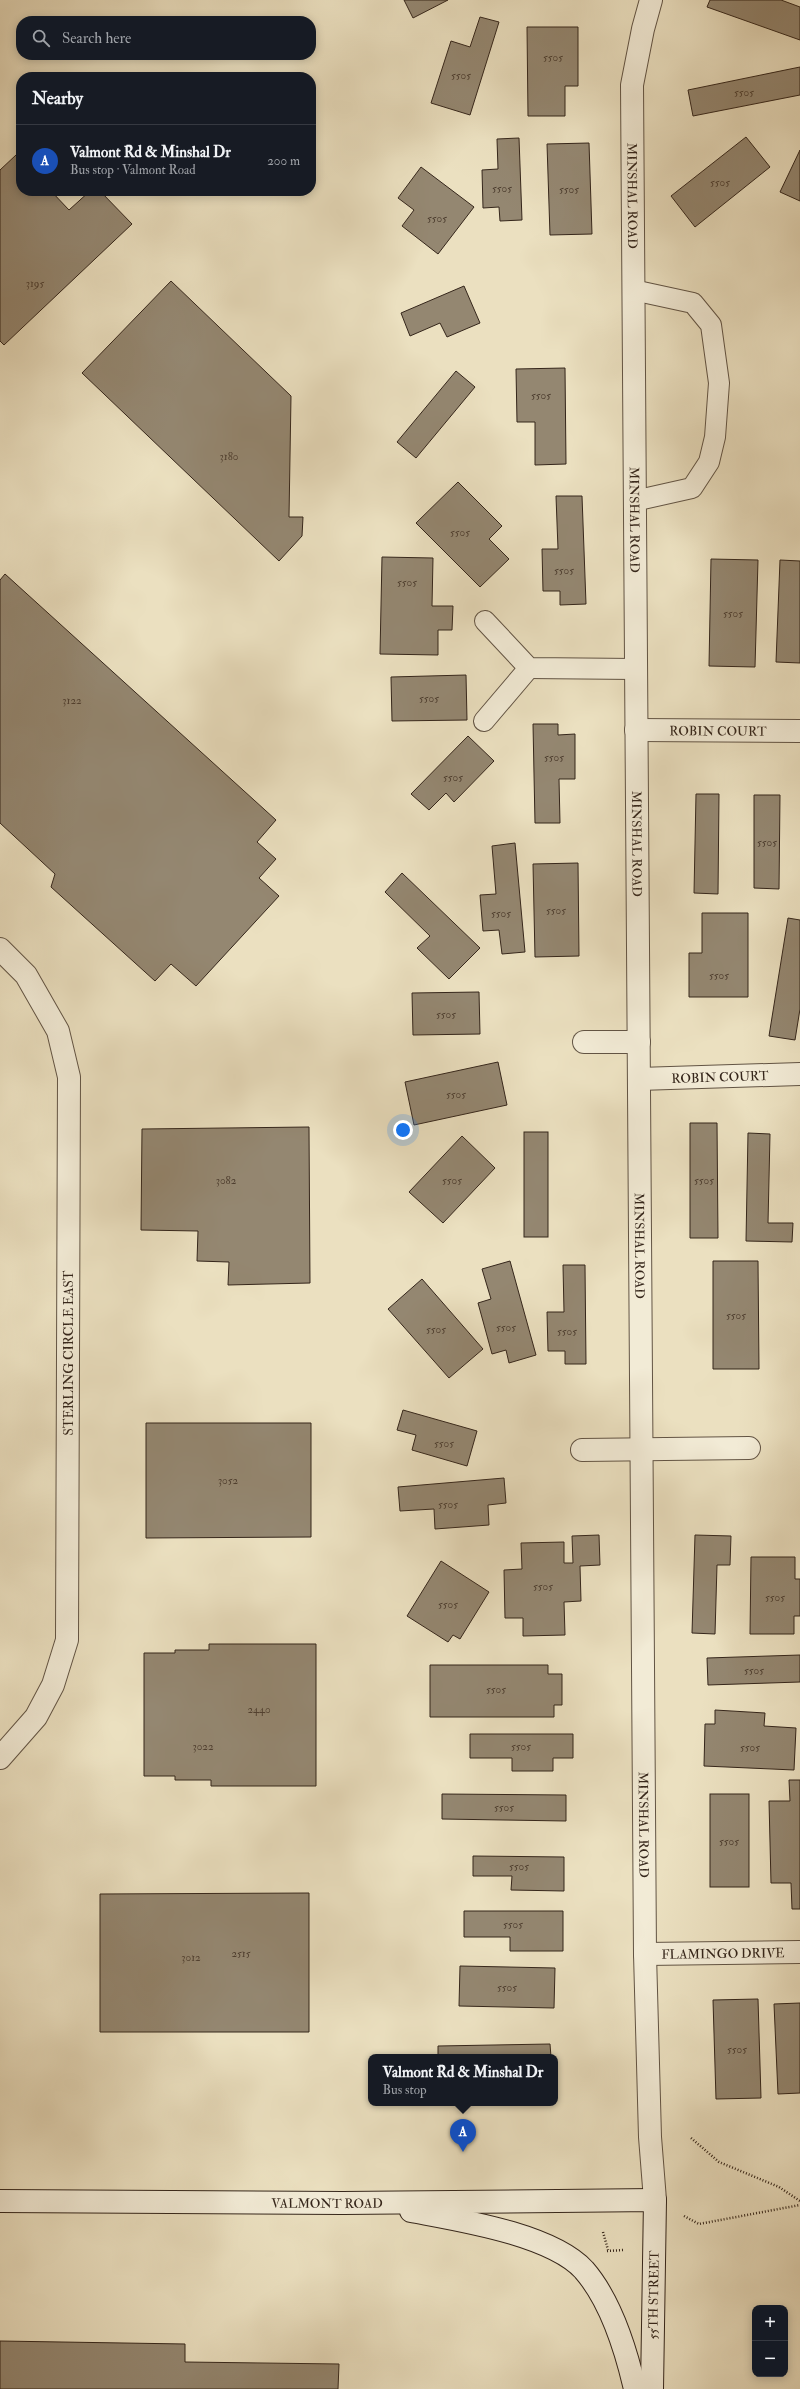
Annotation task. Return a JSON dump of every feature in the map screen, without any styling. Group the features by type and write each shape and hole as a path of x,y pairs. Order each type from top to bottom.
{"street":[{"name":"MINSHAL ROAD","path":"651,0 643,29 632,85 645,1954 650,2137 655,2200"},
{"name":"ROBIN COURT","path":"636,730 800,731"},
{"name":"STERLING CIRCLE EAST","path":"0,949 26,975 58,1030 68,1077 68,1132 67,1640 53,1685 36,1717 0,1758"},
{"path":"584,1042 639,1042"},
{"name":"ROBIN COURT","path":"639,1079 800,1074"},
{"path":"582,1450 749,1448"},
{"name":"FLAMINGO DRIVE","path":"645,1954 800,1952"},
{"name":"VALMONT ROAD","path":"0,2201 368,2202 655,2200"},
{"name":"55TH STREET","path":"652,2389 655,2200"},
{"path":"368,2202 506,2232 540,2244 565,2256 583,2270 602,2298 617,2330 636,2389"}],"lane":[{"path":"633,290 693,303 712,325 719,383 715,437 709,462 692,488 634,501"},
{"path":"485,621 529,668 635,669"},
{"path":"484,720 529,668"}],"path":[{"path":"691,2138 719,2162 779,2187 800,2201"},
{"path":"655,2200 699,2224 800,2205"},
{"path":"603,2232 608,2250"}],"building":[{"path":"404,0 448,0 413,18"},
{"path":"710,0 781,0 800,7 800,40 707,7"},
{"path":"480,17 499,22 470,115 431,103 451,41 470,47"},
{"path":"527,27 578,27 578,86 565,86 565,116 528,116"},
{"path":"800,67 800,95 693,116 688,90"},
{"path":"746,137 770,167 695,227 671,196"},
{"path":"519,138 522,220 500,221 499,207 483,208 482,170 498,169 497,139"},
{"path":"589,143 592,234 550,235 547,144"},
{"path":"800,150 800,201 780,192"},
{"path":"16,155 16,196 56,196 69,210 84,196 105,196 132,224 4,345 0,341 0,170"},
{"path":"421,167 474,207 438,254 402,226 414,210 398,198"},
{"path":"171,281 291,396 289,517 303,517 302,536 279,561 82,373"},
{"path":"464,286 480,323 447,337 440,323 410,336 401,313"},
{"path":"565,368 566,464 535,465 535,422 517,422 516,369"},
{"path":"456,371 475,387 416,458 397,442"},
{"path":"458,482 502,526 489,539 509,559 480,587 416,523"},
{"path":"556,496 582,496 586,604 560,605 560,591 543,591 542,549 558,549"},
{"path":"382,557 433,558 432,606 453,606 452,630 438,630 438,655 380,654"},
{"path":"711,559 758,560 755,667 709,666"},
{"path":"780,560 800,561 800,663 776,662"},
{"path":"5,574 276,820 257,842 276,859 259,878 279,896 196,986 171,964 155,981 51,887 55,874 0,823 0,580"},
{"path":"466,675 467,720 392,721 391,677"},
{"path":"533,724 558,724 558,735 575,734 575,779 559,779 560,823 535,823"},
{"path":"468,736 494,761 454,802 446,793 429,810 411,794"},
{"path":"696,794 719,794 718,894 694,893"},
{"path":"754,795 780,795 779,889 754,888"},
{"path":"515,843 525,952 502,954 499,930 483,931 480,895 496,894 492,846"},
{"path":"578,863 579,956 535,957 533,864"},
{"path":"402,873 480,948 449,979 417,948 430,936 385,892"},
{"path":"702,913 748,913 748,997 689,997 689,953 702,953"},
{"path":"788,918 800,920 800,1009 795,1040 769,1036"},
{"path":"479,992 480,1034 413,1035 412,993"},
{"path":"498,1062 507,1105 414,1125 405,1082"},
{"path":"690,1123 717,1123 718,1238 690,1238"},
{"path":"309,1127 310,1283 228,1285 229,1262 197,1261 198,1231 141,1230 142,1129"},
{"path":"524,1132 548,1132 548,1237 524,1237"},
{"path":"748,1133 770,1134 768,1223 793,1223 792,1242 746,1241"},
{"path":"462,1136 495,1168 443,1223 409,1192"},
{"path":"510,1261 536,1355 509,1363 506,1350 492,1354 478,1303 491,1299 482,1269"},
{"path":"713,1261 758,1261 759,1369 713,1369"},
{"path":"563,1265 585,1265 586,1364 565,1364 565,1351 548,1351 547,1312 564,1312"},
{"path":"422,1279 483,1349 449,1378 388,1309"},
{"path":"403,1410 477,1431 467,1466 412,1450 416,1435 397,1430"},
{"path":"146,1423 311,1423 311,1537 146,1538"},
{"path":"504,1478 506,1503 488,1505 489,1525 435,1529 434,1509 400,1511 398,1487"},
{"path":"599,1535 600,1565 580,1566 581,1601 564,1602 565,1635 523,1636 523,1618 505,1618 504,1570 522,1569 521,1543 564,1542 564,1563 573,1563 572,1536"},
{"path":"695,1535 731,1536 730,1565 717,1565 715,1634 692,1633"},
{"path":"751,1557 795,1557 795,1579 800,1579 800,1616 794,1616 794,1634 750,1634"},
{"path":"441,1561 489,1592 460,1639 453,1635 448,1642 407,1616"},
{"path":"209,1644 316,1644 316,1786 211,1786 211,1780 175,1780 175,1776 144,1776 144,1653 175,1653 175,1650 209,1650"},
{"path":"800,1655 800,1682 708,1685 707,1658"},
{"path":"430,1665 548,1665 548,1674 562,1674 562,1705 554,1705 554,1717 430,1717"},
{"path":"715,1710 765,1713 764,1726 796,1728 794,1770 704,1766 705,1724 715,1724"},
{"path":"470,1734 573,1734 573,1758 553,1758 553,1771 512,1771 512,1758 470,1758"},
{"path":"789,1780 800,1780 800,1909 792,1909 791,1883 771,1883 769,1801 790,1801"},
{"path":"442,1794 566,1795 566,1821 442,1819"},
{"path":"710,1794 749,1794 749,1887 710,1887"},
{"path":"473,1856 564,1857 564,1891 511,1890 512,1876 473,1876"},
{"path":"309,1893 309,2032 100,2032 100,1894"},
{"path":"464,1911 563,1911 563,1951 510,1951 510,1937 464,1937"},
{"path":"460,1966 555,1968 554,2008 459,2006"},
{"path":"758,1999 761,2098 716,2099 713,2000"},
{"path":"800,2003 800,2093 778,2094 774,2004"},
{"path":"550,2044 551,2054 438,2054 438,2046"},
{"path":"0,2341 185,2344 185,2362 339,2364 338,2389 0,2389"}],"place":[{"name":"Valmont Rd & Minshal Dr","path":"463,2152"}]}
